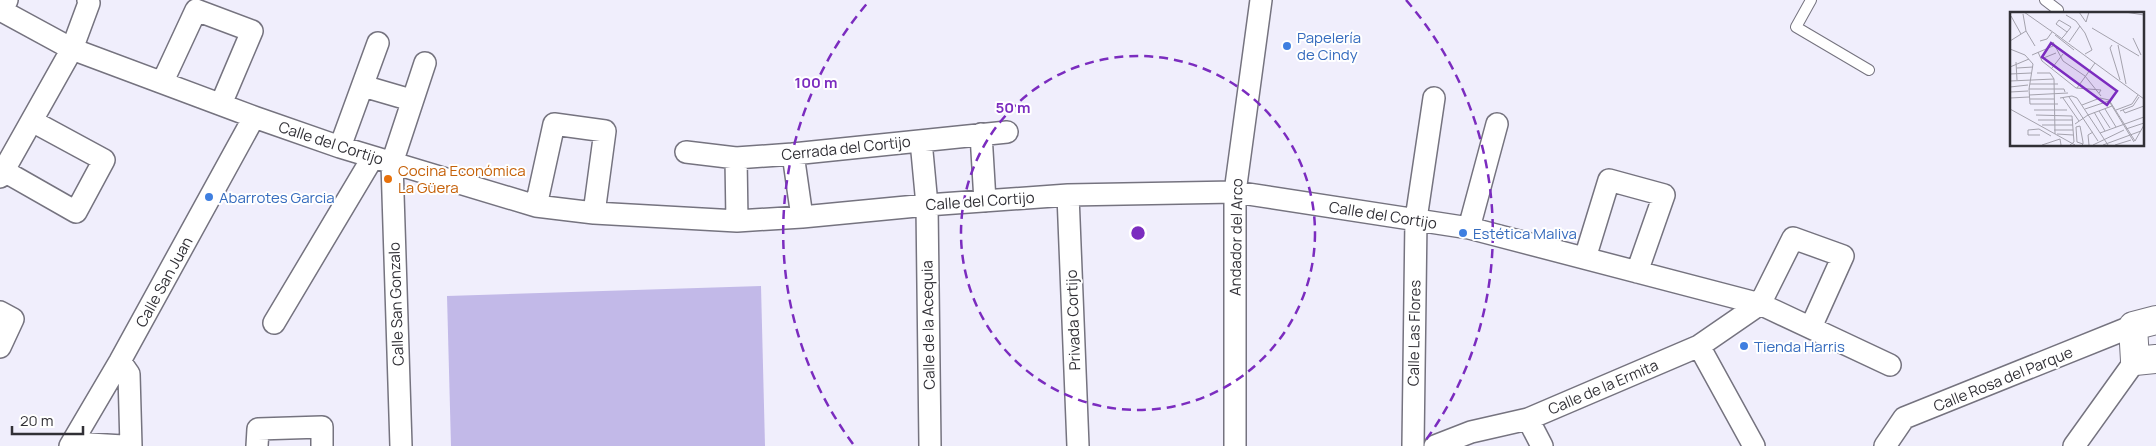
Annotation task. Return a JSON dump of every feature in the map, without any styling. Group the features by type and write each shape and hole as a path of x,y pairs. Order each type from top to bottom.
{"street":[{"name":"Calle del Cortijo","path":"7,0 2,11 72,49 340,147 536,206 594,213 737,220 802,217 1068,194 1235,192 1469,228 1760,304 1890,366"},
{"path":"32,121 104,160 76,212 3,165 32,121 72,49 89,3 88,0"},
{"name":"Andador del Arco","path":"1236,446 1235,192 1261,0"},
{"path":"163,81 196,10 252,31 221,104"},
{"path":"340,147 378,42"},
{"path":"274,323 382,160 411,100 425,63"},
{"path":"363,86 411,100"},
{"name":"Calle Las Flores","path":"1413,446 1416,220 1434,98"},
{"name":"Calle San Juan","path":"72,444 120,361 254,117"},
{"path":"536,206 554,124 605,131 594,213"},
{"path":"1469,228 1497,124"},
{"name":"Cerrada del Cortijo","path":"686,152 736,158 1007,132"},
{"path":"981,134 985,201"},
{"name":"Calle de la Acequia","path":"921,141 927,205 930,446"},
{"path":"793,154 802,217"},
{"path":"736,158 737,220"},
{"name":"Calle San Gonzalo","path":"382,160 401,446"},
{"path":"1585,258 1609,180 1664,196 1637,272"},
{"name":"Privada Cortijo","path":"1068,194 1078,446"},
{"path":"1760,304 1792,238 1843,256 1811,328"},
{"name":"Calle de la Ermita","path":"1435,446 1471,432 1528,419 1699,346 1760,304"},
{"path":"0,312 13,319 0,347"},
{"path":"2074,446 2145,360 2144,323"},
{"name":"Calle Rosa del Parque","path":"1885,446 1904,418 2144,323"},
{"path":"1699,346 1754,446"},
{"path":"120,361 129,374 131,446"},
{"path":"1528,419 1542,446"},
{"path":"257,446 258,429 322,427 322,446"},
{"path":"72,444 123,446"}],"lane":[{"path":"1811,0 1796,27 1869,70"},
{"path":"2045,0 2058,10"}],"shaded area":[{"path":"761,286 765,446 451,446 447,296"}],"place":[{"name":"Papelería de Cindy","path":"1287,46"},
{"name":"Cocina Económica La Güera","path":"388,179"},
{"name":"Abarrotes Garcia","path":"209,197"},
{"name":"Estética Maliva","path":"1463,233"},
{"name":"Tienda Harris","path":"1744,346"}]}
